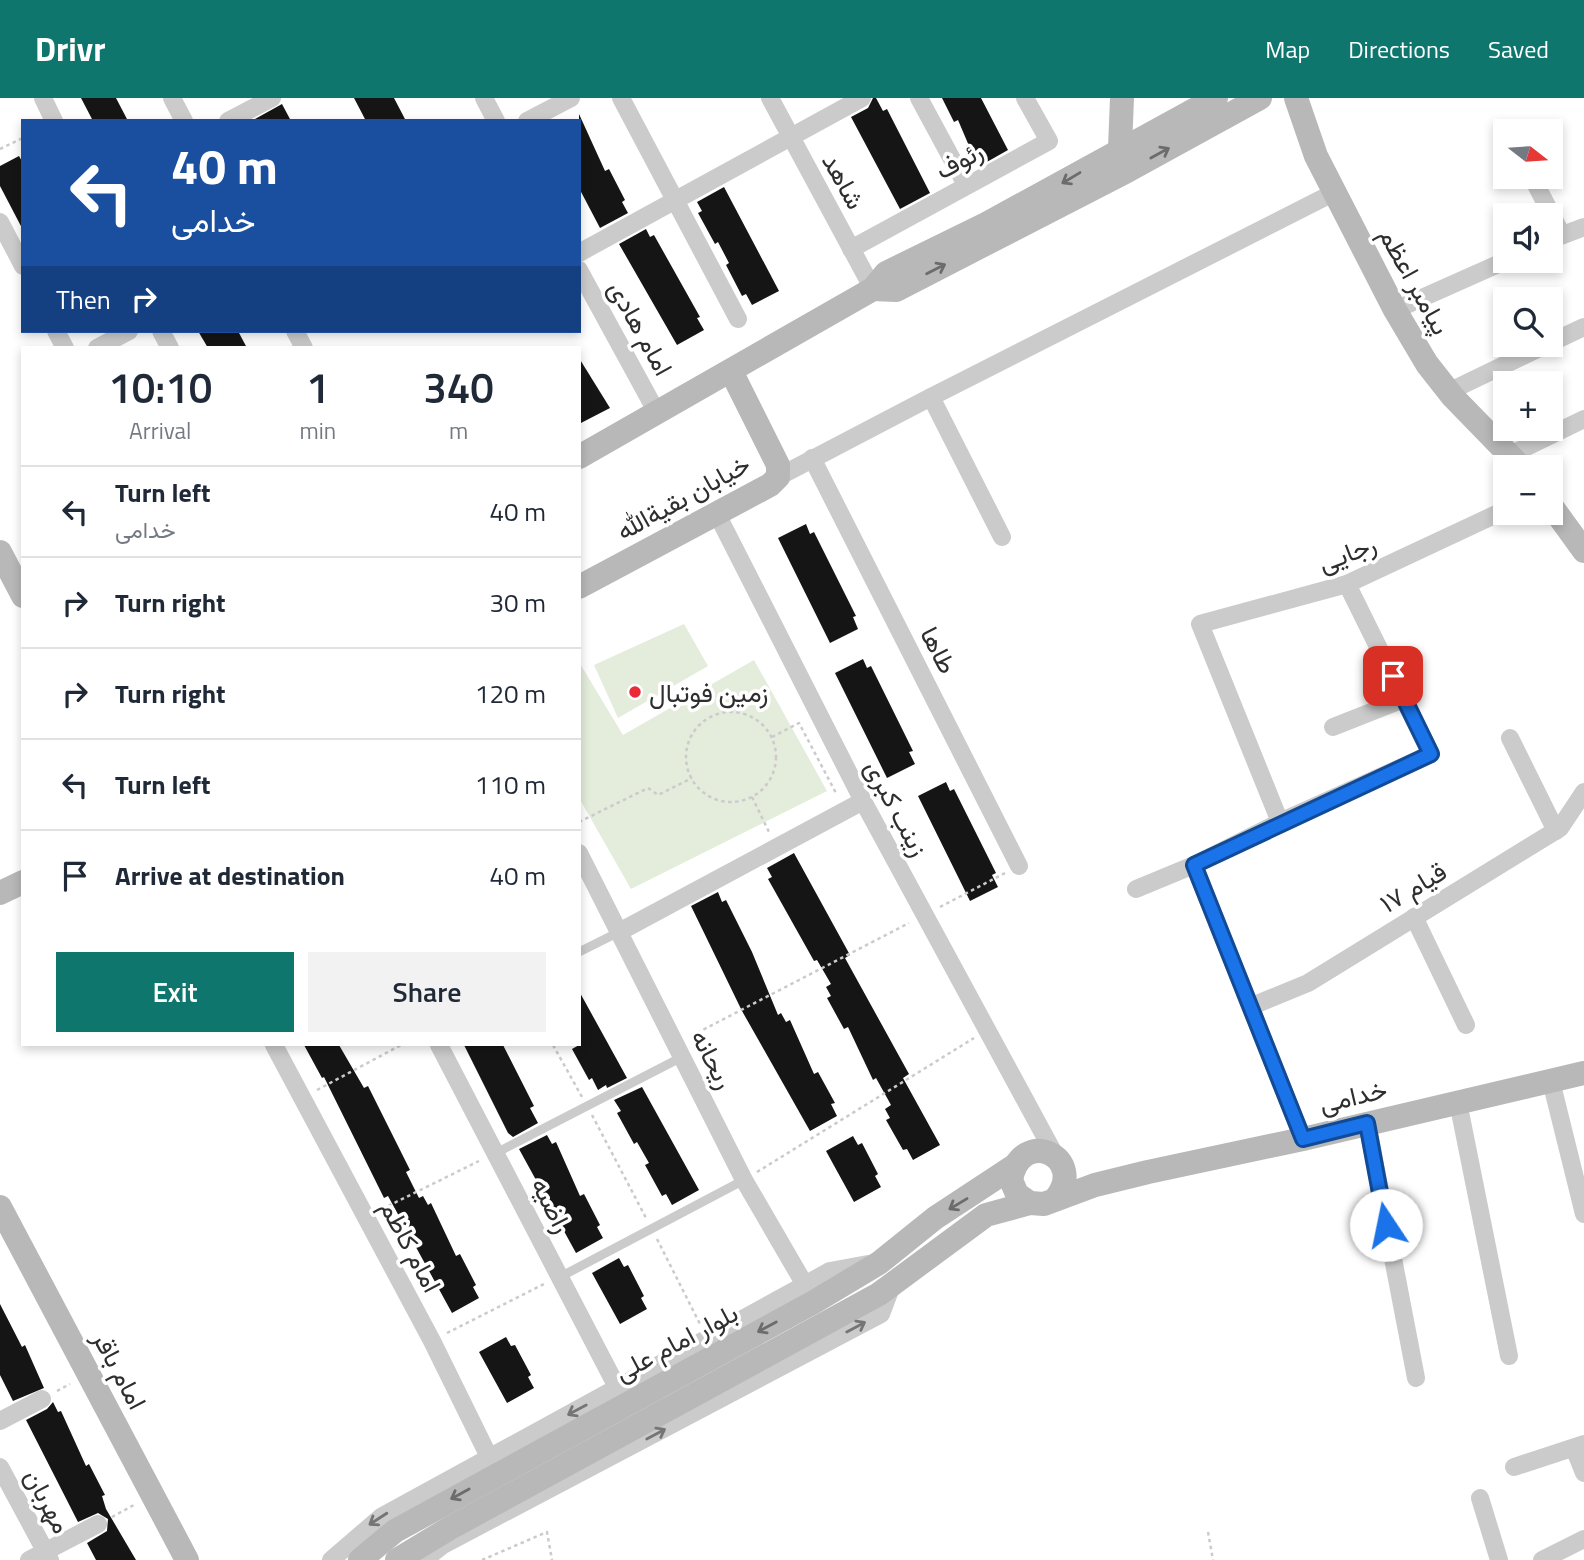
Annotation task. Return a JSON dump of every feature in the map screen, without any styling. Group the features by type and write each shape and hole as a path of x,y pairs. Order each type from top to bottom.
{"street":[{"path":"43,98 53,119"},
{"path":"172,98 183,119"},
{"path":"232,119 272,98"},
{"path":"484,98 495,119"},
{"path":"531,119 571,98"},
{"path":"621,98 738,319"},
{"name":"شاهد","path":"770,98 873,289"},
{"path":"581,252 862,98"},
{"path":"919,98 966,185"},
{"name":"رئوف","path":"851,249 1049,141 1025,98"},
{"path":"1122,98 1124,160"},
{"path":"1124,160 1216,98"},
{"path":"581,456 873,289 886,273 1009,212 1260,98"},
{"name":"پیامبر اعظم","path":"1301,100 1316,156 1395,310 1427,364 1448,392 1509,455"},
{"path":"730,371 778,465 778,477 1335,192"},
{"path":"0,222 16,237 21,258"},
{"path":"1563,235 1584,227"},
{"path":"1395,310 1493,266"},
{"name":"امام هادی","path":"581,274 656,411"},
{"path":"1563,337 1584,327"},
{"path":"101,346 126,333"},
{"path":"1448,392 1521,357"},
{"path":"931,397 1002,537"},
{"path":"1525,455 1584,419"},
{"name":"طاها","path":"812,458 1019,866"},
{"name":"خیابان بقیةالله","path":"581,586 770,485 778,477"},
{"name":"زینب کبری","path":"717,514 863,801 1036,1124 1059,1160"},
{"name":"رجایی","path":"1280,822 1200,624 1347,584 1493,516"},
{"path":"1563,522 1584,551"},
{"path":"0,552 21,592"},
{"path":"1136,890 1431,754 1347,584"},
{"path":"1333,727 1404,699"},
{"path":"1510,738 1556,831"},
{"name":"قیام ۱۷","path":"1252,1006 1308,983 1556,831 1583,798"},
{"path":"619,932 863,801"},
{"name":"ریحانه","path":"581,857 744,1180 805,1285"},
{"path":"1194,865 1303,1139"},
{"path":"0,893 21,883"},
{"path":"1414,918 1466,1025"},
{"name":"امام کاظم","path":"275,1046 432,1341 493,1465"},
{"name":"راضیه","path":"440,1046 618,1389"},
{"name":"خدامی","path":"1056,1198 1096,1185 1584,1073"},
{"path":"1552,1081 1584,1214"},
{"path":"1458,1102 1509,1356"},
{"path":"1367,1123 1416,1378"},
{"path":"1036,1124 1016,1162 1012,1181 1017,1194 1030,1203 1044,1204 1056,1198 1065,1182 1059,1160"},
{"path":"1016,1162 1030,1152 1044,1151 1096,1185"},
{"name":"بلوار امام علی","path":"360,1560 395,1531 493,1465 814,1302 879,1263 935,1218 1016,1162"},
{"name":"بلوار امام علی","path":"397,1560 521,1497 892,1285 986,1215 1030,1203"},
{"name":"امام باقر","path":"0,1207 187,1560"},
{"path":"331,1560 381,1517 493,1465 618,1389 830,1271 879,1263 892,1285"},
{"path":"0,1421 42,1399"},
{"path":"1514,1466 1579,1446 1584,1473"},
{"name":"مهربان","path":"0,1467 48,1556"},
{"path":"424,1560 443,1545 521,1497"},
{"path":"1480,1498 1499,1560"},
{"path":"29,1560 48,1556 98,1524"},
{"path":"1542,1560 1584,1539"}],"lane":[{"path":"581,951 619,932"},
{"path":"496,1153 587,1106 679,1051"},
{"path":"560,1277 744,1180"}],"path":[{"path":"0,149 21,139"},
{"path":"728,711 754,717 772,737 776,760 769,782 752,797 725,802 701,792 687,769 687,742 703,720 728,711"},
{"path":"772,737 799,723 836,794 863,801"},
{"path":"581,821 648,789 659,795 692,778"},
{"path":"752,797 777,847"},
{"path":"679,1051 924,915 1019,866"},
{"path":"744,1180 986,1030"},
{"path":"302,1098 399,1046"},
{"path":"554,1046 652,1228 708,1339"},
{"path":"366,1217 496,1153"},
{"path":"432,1341 560,1277"},
{"path":"42,1399 89,1374"},
{"path":"98,1524 152,1495"},
{"path":"481,1560 547,1532 552,1560"},
{"path":"1208,1532 1213,1560"}],"green space":[{"name":"زمین فوتبال","path":"684,624 708,666 618,718 594,665"},
{"path":"754,660 827,791 631,889 581,802 581,665 623,735"}],"building":[{"path":"81,98 116,98 127,119 92,119"},
{"path":"354,98 394,98 405,119 365,119"},
{"path":"873,98 876,98 883,111 887,109 930,193 900,209 851,117 868,108"},
{"path":"942,98 981,98 1008,150 978,167 958,120 954,122"},
{"path":"282,104 290,119 255,119"},
{"path":"579,114 605,171 609,169 625,200 622,202 628,213 600,228 581,192"},
{"path":"19,156 21,160 21,226 0,186 0,166"},
{"path":"724,187 779,291 752,305 746,294 742,296 718,242 715,244 698,213 702,211 697,202"},
{"path":"646,229 650,237 654,235 700,317 697,318 704,330 677,345 619,244"},
{"path":"199,333 239,333 246,346 207,346"},
{"path":"581,361 610,408 581,423"},
{"path":"806,524 810,534 814,532 856,616 853,617 858,629 830,643 778,538"},
{"path":"863,659 867,668 871,666 913,751 909,752 915,764 887,778 835,673"},
{"path":"946,782 950,791 954,789 996,873 992,875 998,887 970,901 918,796"},
{"path":"794,853 850,955 845,958 909,1074 903,1078 940,1145 913,1160 907,1149 903,1150 886,1120 890,1118 885,1109 891,1105 876,1078 873,1080 848,1027 844,1029 827,998 831,996 826,987 831,984 817,960 814,961 768,879 772,877 767,868"},
{"path":"718,892 722,902 726,900 752,952 778,1015 781,1013 786,1022 790,1020 814,1074 818,1072 835,1103 831,1104 837,1116 810,1131 742,1011 691,906"},
{"path":"581,995 627,1078 598,1090 592,1078 589,1080 572,1049 581,1046"},
{"path":"305,1046 340,1046 364,1088 368,1086 410,1170 406,1172 419,1198 423,1196 428,1205 431,1203 456,1256 460,1254 476,1285 473,1287 479,1298 452,1313 388,1196 384,1198 324,1077 322,1078"},
{"path":"464,1046 504,1046 534,1106 530,1108 538,1123 513,1137 508,1133"},
{"path":"642,1087 699,1190 672,1205 666,1194 662,1196 645,1165 649,1163 637,1142 634,1144 617,1113 621,1111 614,1100"},
{"path":"547,1135 552,1144 556,1142 580,1196 584,1194 600,1225 597,1227 603,1238 576,1253 519,1149"},
{"path":"853,1136 858,1145 862,1143 878,1174 875,1176 881,1187 854,1202 826,1151"},
{"path":"619,1258 624,1267 628,1265 644,1296 641,1298 647,1309 620,1324 592,1273"},
{"path":"0,1304 22,1347 25,1345 44,1388 13,1401 0,1375"},
{"path":"506,1337 511,1346 515,1345 531,1375 528,1377 534,1388 507,1403 479,1352"},
{"path":"53,1402 58,1412 61,1411 86,1466 89,1464 105,1495 102,1496 106,1509 136,1560 96,1560 87,1543 107,1531 108,1519 98,1513 78,1522 26,1420 47,1409"}],"place":[{"name":"زمین فوتبال","path":"635,692"}],"route":[{"path":"1386,1225 1367,1123 1303,1139 1194,865 1280,822 1431,754 1393,676"}]}
